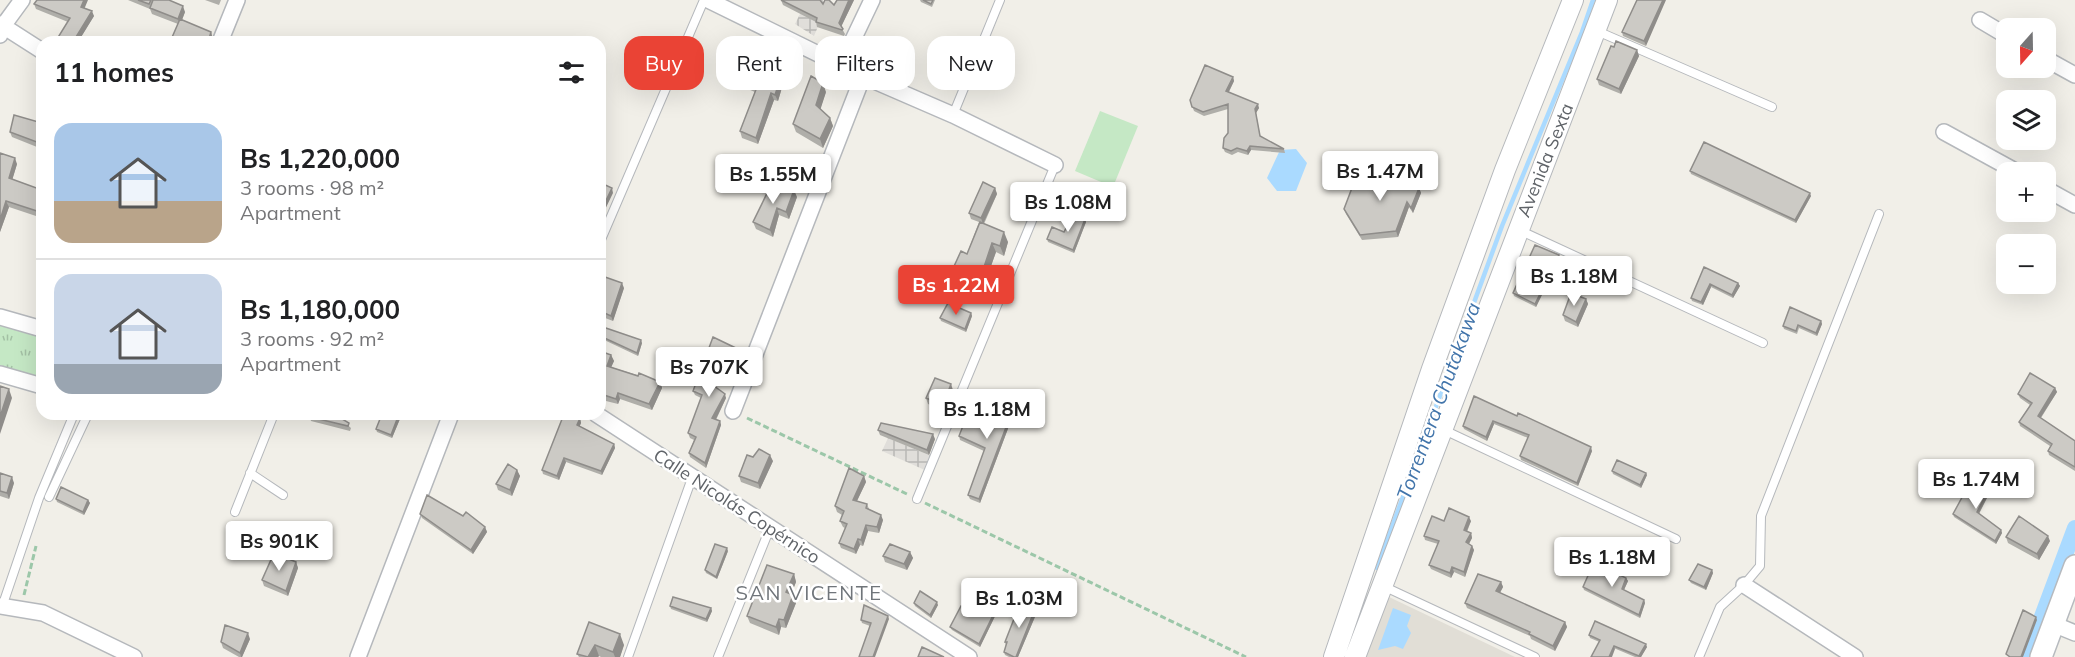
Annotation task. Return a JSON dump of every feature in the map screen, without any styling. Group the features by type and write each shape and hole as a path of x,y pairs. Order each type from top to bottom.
{"main road":[{"path":"2041,657 2075,566"}],"street":[{"path":"22,0 1,29 36,48"},
{"path":"222,36 237,0"},
{"path":"706,0 815,52"},
{"path":"855,36 872,0"},
{"name":"Avenida Sexta","path":"1334,657 1441,429 1607,0"},
{"name":"Avenida Sexta","path":"1355,657 1371,580 1432,369 1570,1"},
{"path":"1980,20 1996,29"},
{"path":"2056,64 2075,75"},
{"path":"733,411 857,90"},
{"path":"895,90 953,115 1055,165"},
{"path":"1944,132 1999,162"},
{"path":"2056,195 2075,205"},
{"path":"0,317 36,327"},
{"path":"0,374 36,384"},
{"path":"358,657 449,420"},
{"name":"Calle Nicolás Copérnico","path":"605,420 969,657"},
{"path":"1744,585 1855,657"},
{"path":"1,607 43,613 134,657"},
{"path":"2053,624 2075,633"}],"lane":[{"path":"606,228 706,0"},
{"path":"953,115 1000,0"},
{"path":"1596,31 1772,107"},
{"path":"917,499 1055,165"},
{"path":"1700,657 1720,607 1744,585 1760,566 1761,516 1879,214"},
{"path":"1518,229 1763,343"},
{"path":"1,607 39,498 72,420"},
{"path":"49,498 85,420"},
{"path":"235,512 272,420"},
{"path":"1441,429 1676,539"},
{"path":"250,473 283,495"},
{"path":"628,657 692,478"},
{"path":"718,657 770,528"},
{"path":"1371,580 1535,657"}],"path":[{"path":"733,411 1246,657"},
{"path":"20,610 37,542"}],"shaded area":[{"path":"807,0 822,0 828,3 814,36 795,24"},
{"path":"888,438 934,457 927,471 882,451"},
{"path":"1389,597 1515,657 1366,657"}],"green space":[{"path":"1100,111 1138,126 1113,187 1075,171"},
{"path":"0,322 36,334 36,377 0,365"}],"water":[{"path":"1296,149 1307,163 1296,191 1277,191 1267,178 1280,150"},
{"path":"1393,608 1411,615 1407,626 1411,633 1403,649 1395,646 1378,650"}],"building":[{"path":"37,0 84,0 81,7 92,11 77,36 59,36 70,18 34,4"},
{"path":"138,0 151,0 149,4"},
{"path":"153,0 169,0 183,6 178,19 150,8"},
{"path":"781,0 820,0 823,4 825,0 829,0 834,5 837,0 849,0 839,23 843,29 816,22 817,18"},
{"path":"1637,0 1663,0 1644,41 1622,32"},
{"path":"180,19 211,32 210,36 173,36"},
{"path":"1616,41 1637,50 1619,89 1597,79 1611,46 1614,47"},
{"path":"1205,65 1233,77 1226,91 1258,104 1255,109 1260,136 1284,149 1250,146 1247,151 1237,148 1231,151 1223,148 1224,138 1228,133 1228,104 1203,112 1192,107 1190,100"},
{"path":"811,76 815,78 815,90 821,90 816,105 830,118 820,139 793,124"},
{"path":"756,90 777,90 775,95 771,93 756,138 740,131"},
{"path":"14,115 36,121 36,142 10,132"},
{"path":"1704,142 1810,193 1795,220 1690,171"},
{"path":"0,153 15,158 9,178 36,188 36,211 6,201 0,220"},
{"path":"1406,170 1419,188 1411,208 1407,202 1396,231 1360,235 1344,209 1355,180 1393,175 1395,172"},
{"path":"983,182 995,188 981,218 969,213"},
{"path":"772,183 794,190 786,212 777,208 770,230 753,222"},
{"path":"606,185 612,188 606,200"},
{"path":"1073,214 1085,219 1073,250 1047,239 1052,227 1064,232"},
{"path":"980,222 1004,232 1000,246 992,243 978,285 950,275 961,251 967,254"},
{"path":"1535,245 1559,255 1535,304 1513,293"},
{"path":"1704,267 1738,283 1732,295 1710,284 1701,302 1691,298"},
{"path":"606,277 622,283 611,316 606,314"},
{"path":"1571,293 1586,299 1576,322 1563,315"},
{"path":"948,303 971,313 965,329 940,318"},
{"path":"1790,307 1821,321 1816,333 1798,325 1796,331 1783,326"},
{"path":"606,328 641,340 637,353 606,339"},
{"path":"713,337 742,351 737,364 721,359 710,383 725,394 712,418 720,421 705,463 689,453 696,437 688,433 702,395 693,391"},
{"path":"606,353 611,355 607,366 638,376 639,373 660,382 649,404 618,393 616,399 606,396"},
{"path":"2030,373 2055,388 2038,416 2075,441 2075,467 2048,451 2052,444 2019,422 2032,403 2018,394"},
{"path":"935,378 951,384 943,405 926,398"},
{"path":"0,386 9,389 0,417"},
{"path":"1004,395 1017,398 979,499 968,495 985,448 959,436 968,413 992,424"},
{"path":"1474,396 1517,416 1518,413 1591,447 1577,483 1520,456 1529,435 1493,421 1486,437 1463,426"},
{"path":"323,420 344,420 349,423 348,426"},
{"path":"380,420 397,420 391,435 376,429"},
{"path":"562,420 579,420 577,425 614,444 601,471 564,458 557,476 542,470"},
{"path":"881,423 933,434 927,450 878,430"},
{"path":"759,449 770,455 758,483 739,476 747,455 753,457"},
{"path":"1617,460 1646,473 1640,485 1612,471"},
{"path":"508,464 517,470 510,490 496,484"},
{"path":"849,468 864,476 853,500 867,504 866,508 881,515 877,527 866,525 861,540 858,539 854,549 839,543 847,524 840,521 844,511 835,506"},
{"path":"0,473 12,477 7,493 0,491"},
{"path":"1972,479 1989,489 1977,512 2001,530 1995,541 1953,514"},
{"path":"61,487 88,500 83,512 56,499"},
{"path":"427,495 463,516 466,512 485,527 471,550 420,514"},
{"path":"1449,508 1469,517 1464,530 1471,533 1466,542 1472,546 1464,572 1452,567 1450,573 1429,565 1439,541 1424,536 1432,516 1444,521"},
{"path":"2019,516 2048,536 2037,554 2006,537"},
{"path":"715,544 727,548 716,577 705,570"},
{"path":"890,544 910,552 904,564 883,556"},
{"path":"274,553 296,562 286,591 262,580"},
{"path":"1594,562 1626,578 1622,589 1644,600 1639,615 1583,587"},
{"path":"1698,564 1712,570 1704,587 1689,580"},
{"path":"767,565 794,574 786,592 793,595 784,620 779,619 776,627 747,616"},
{"path":"1478,574 1501,582 1496,591 1565,622 1553,646 1529,634 1530,632 1465,603"},
{"path":"920,591 937,602 930,615 914,603"},
{"path":"673,597 711,608 706,619 670,606"},
{"path":"984,600 997,607 979,644 950,627 961,606 976,614"},
{"path":"1021,601 1035,609 1016,657 1014,657 1004,652 1007,642 1005,642"},
{"path":"864,605 888,616 873,657 859,657 871,623 861,620"},
{"path":"2023,610 2036,617 2021,657 2010,657 2006,654"},
{"path":"1595,621 1646,644 1639,656 1614,646 1609,657 1591,657 1600,640 1589,635"},
{"path":"589,622 620,634 613,652 595,645 588,657 577,654"},
{"path":"225,625 248,633 240,653 221,642"},
{"path":"922,647 944,657 918,657"}],"waterway":[{"name":"Torrentera Chutakawa","path":"1377,568 1502,226 1593,0"},
{"path":"2027,657 2075,528"},
{"name":"Torrentera Chutakawa","path":"1353,632 1362,606"}],"district":[{"name":"SAN VICENTE","path":"809,592"}]}
